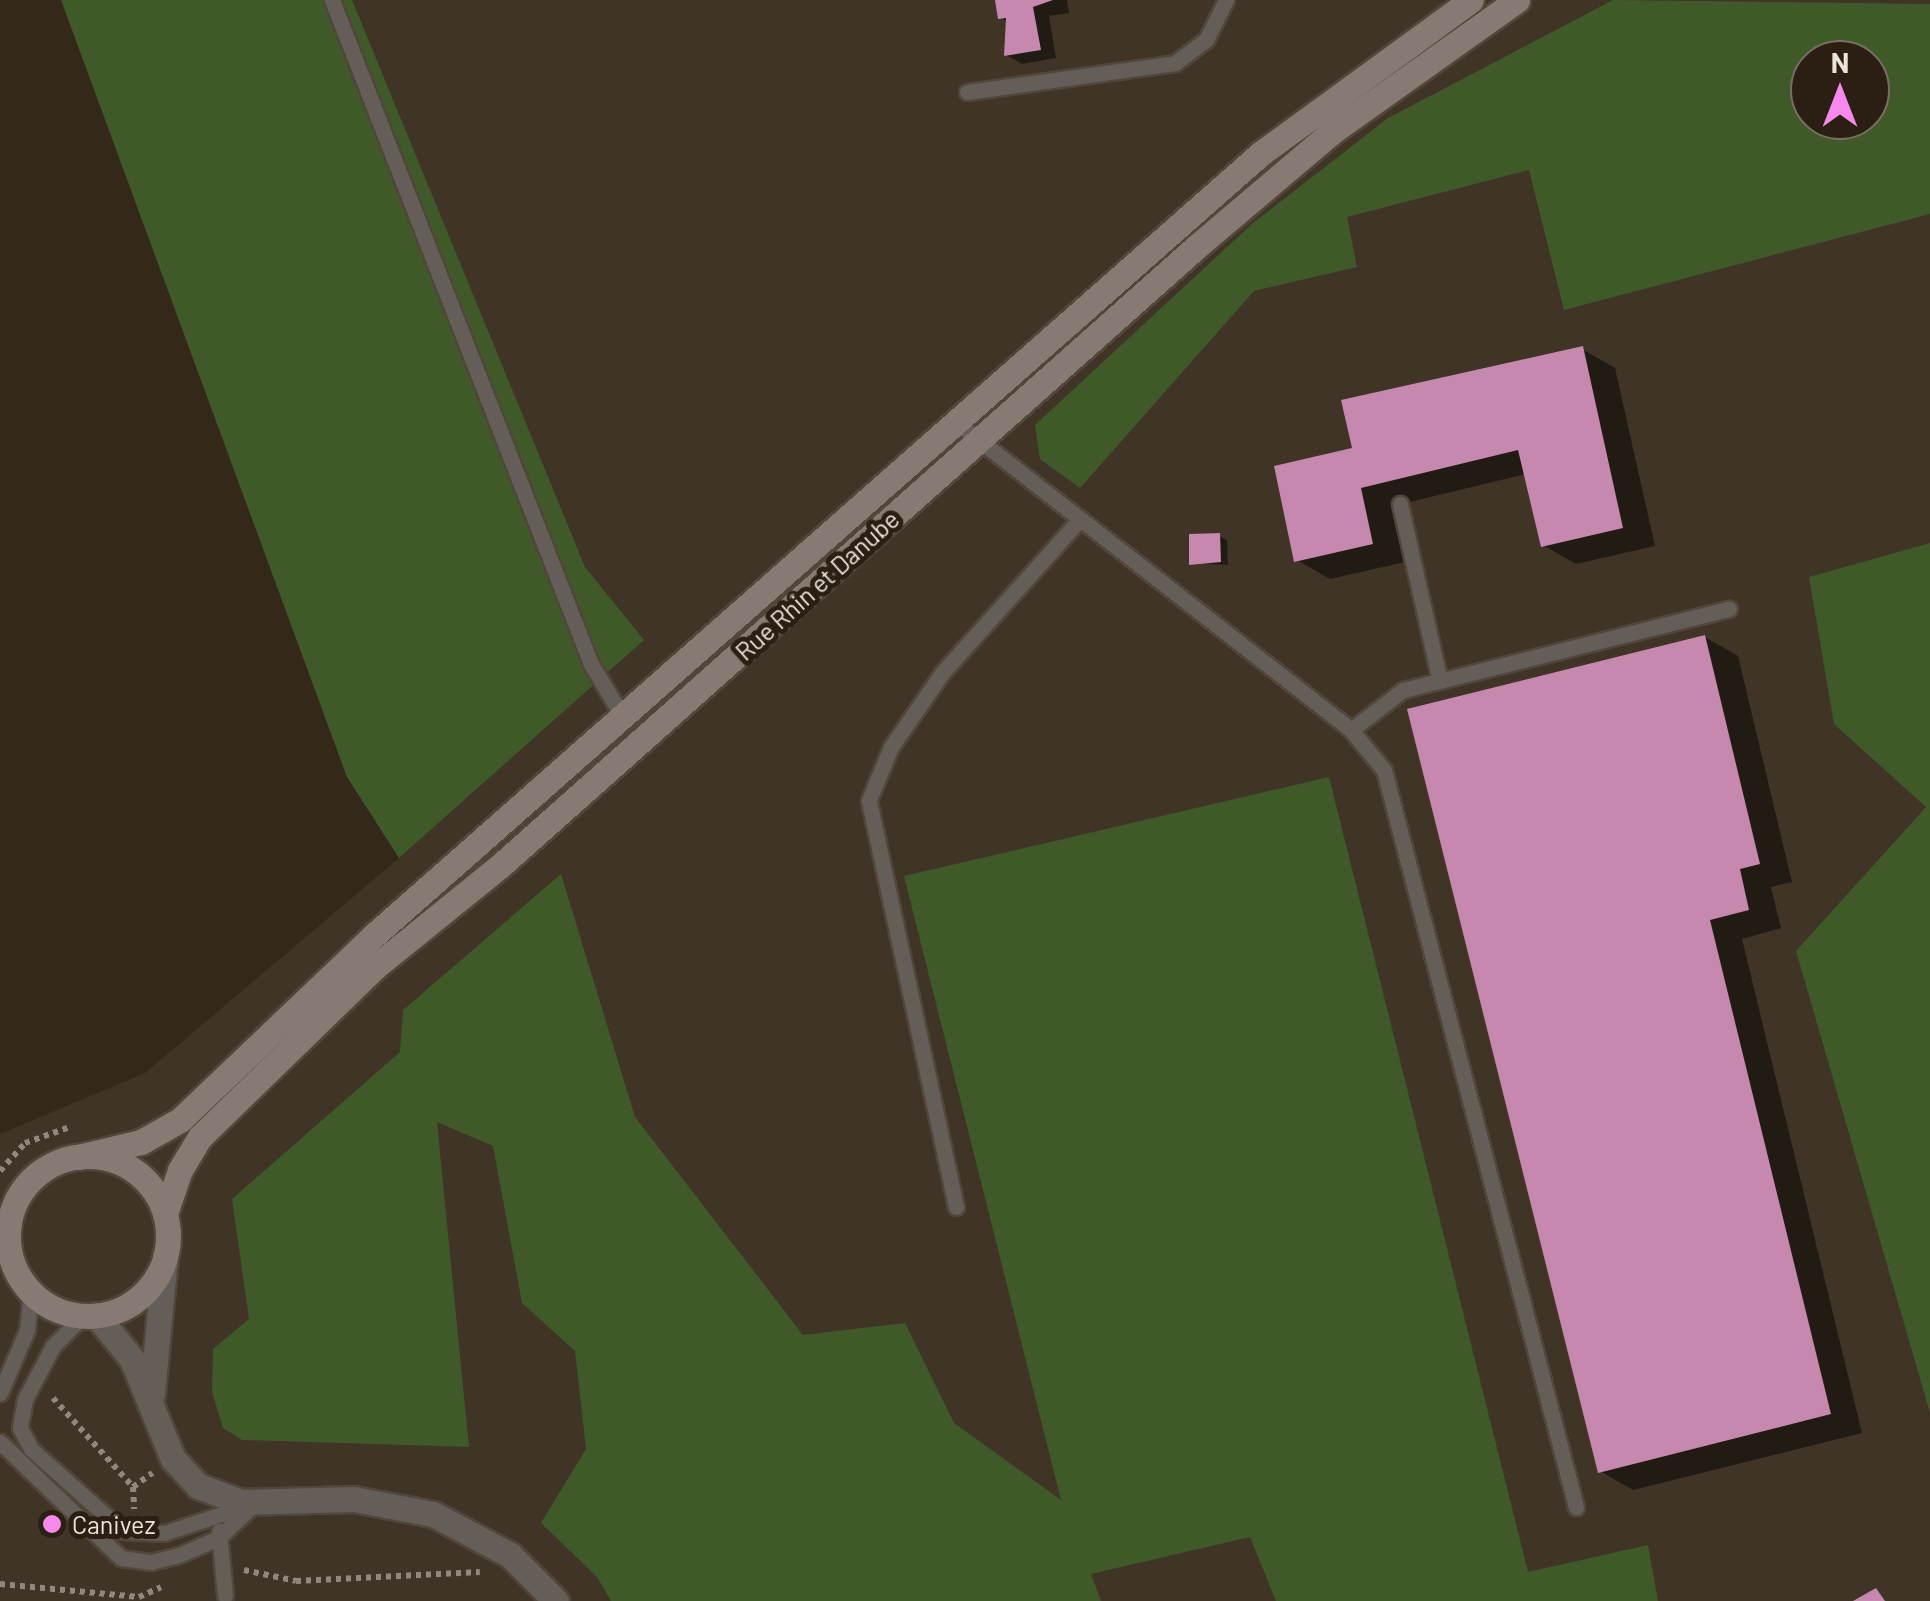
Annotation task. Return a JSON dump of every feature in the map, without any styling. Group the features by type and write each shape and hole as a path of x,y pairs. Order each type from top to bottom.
{"main road":[{"name":"Rue Rhin et Danube","path":"78,1156 170,1129 372,937 1260,154 1472,0"},
{"name":"Rue Rhin et Danube","path":"166,1214 180,1170 200,1137 376,967 501,865 1333,131 1517,0"},
{"path":"0,1205 45,1168 78,1156 101,1156 133,1169 166,1214 166,1256 140,1297 90,1315 50,1306 17,1279 8,1229 27,1184"}],"street":[{"path":"152,1404 166,1256"},
{"path":"90,1315 126,1349 180,1469 220,1507 257,1502 393,1504 452,1521 526,1568 556,1601"}],"lane":[{"path":"332,0 590,664 622,717"},
{"path":"967,92 1175,62 1206,40 1226,0"},
{"path":"957,423 1351,730 1384,770 1576,1507"},
{"path":"1400,504 1440,681"},
{"path":"956,1207 869,800 891,747 942,673 1080,519"},
{"path":"1351,730 1403,690 1729,609"},
{"path":"0,1393 27,1330 17,1279"},
{"path":"90,1315 54,1346 30,1386 20,1421 25,1442 122,1530 164,1534 220,1507 218,1564 225,1596"},
{"path":"0,1442 121,1558 162,1560 218,1538 257,1502"}],"path":[{"path":"51,1388 61,1414 133,1487"},
{"path":"218,1564 296,1581 526,1568"},
{"path":"0,1584 138,1597"}],"shaded area":[{"path":"113,0 1930,0 1930,1601 0,1601 0,1134 145,1073 399,858"}],"green space":[{"path":"61,0 352,0 585,567 644,640 399,858 347,777"},
{"path":"1613,0 1930,4 1930,214 1564,310 1529,170 1347,217 1357,267 1254,291 1080,488 1040,459 1035,425 1253,223 1388,118"},
{"path":"1930,543 1930,1413 1796,951 1926,807 1834,724 1809,577"},
{"path":"1329,777 1528,1572 1648,1545 1658,1601 1276,1601 1250,1537 1091,1574 1101,1601 611,1601 597,1577 541,1523 586,1449 575,1351 522,1303 493,1146 437,1122 469,1447 242,1440 223,1428 212,1392 213,1349 249,1319 232,1199 400,1052 403,1010 561,874 635,1117 803,1335 905,1323 954,1423 1061,1500 904,876"}],"building":[{"path":"995,0 1053,0 1033,7 1041,50 1004,56 1006,18 998,19"},
{"path":"1583,346 1623,528 1541,547 1518,450 1361,488 1373,544 1294,562 1274,466 1352,448 1341,400"},
{"path":"1220,533 1221,562 1189,565 1189,534"},
{"path":"1705,635 1760,864 1740,869 1749,910 1710,920 1831,1414 1598,1473 1407,709"},
{"path":"1876,1588 1885,1601 1853,1601"}],"place":[{"name":"Canivez","path":"52,1524"}]}
